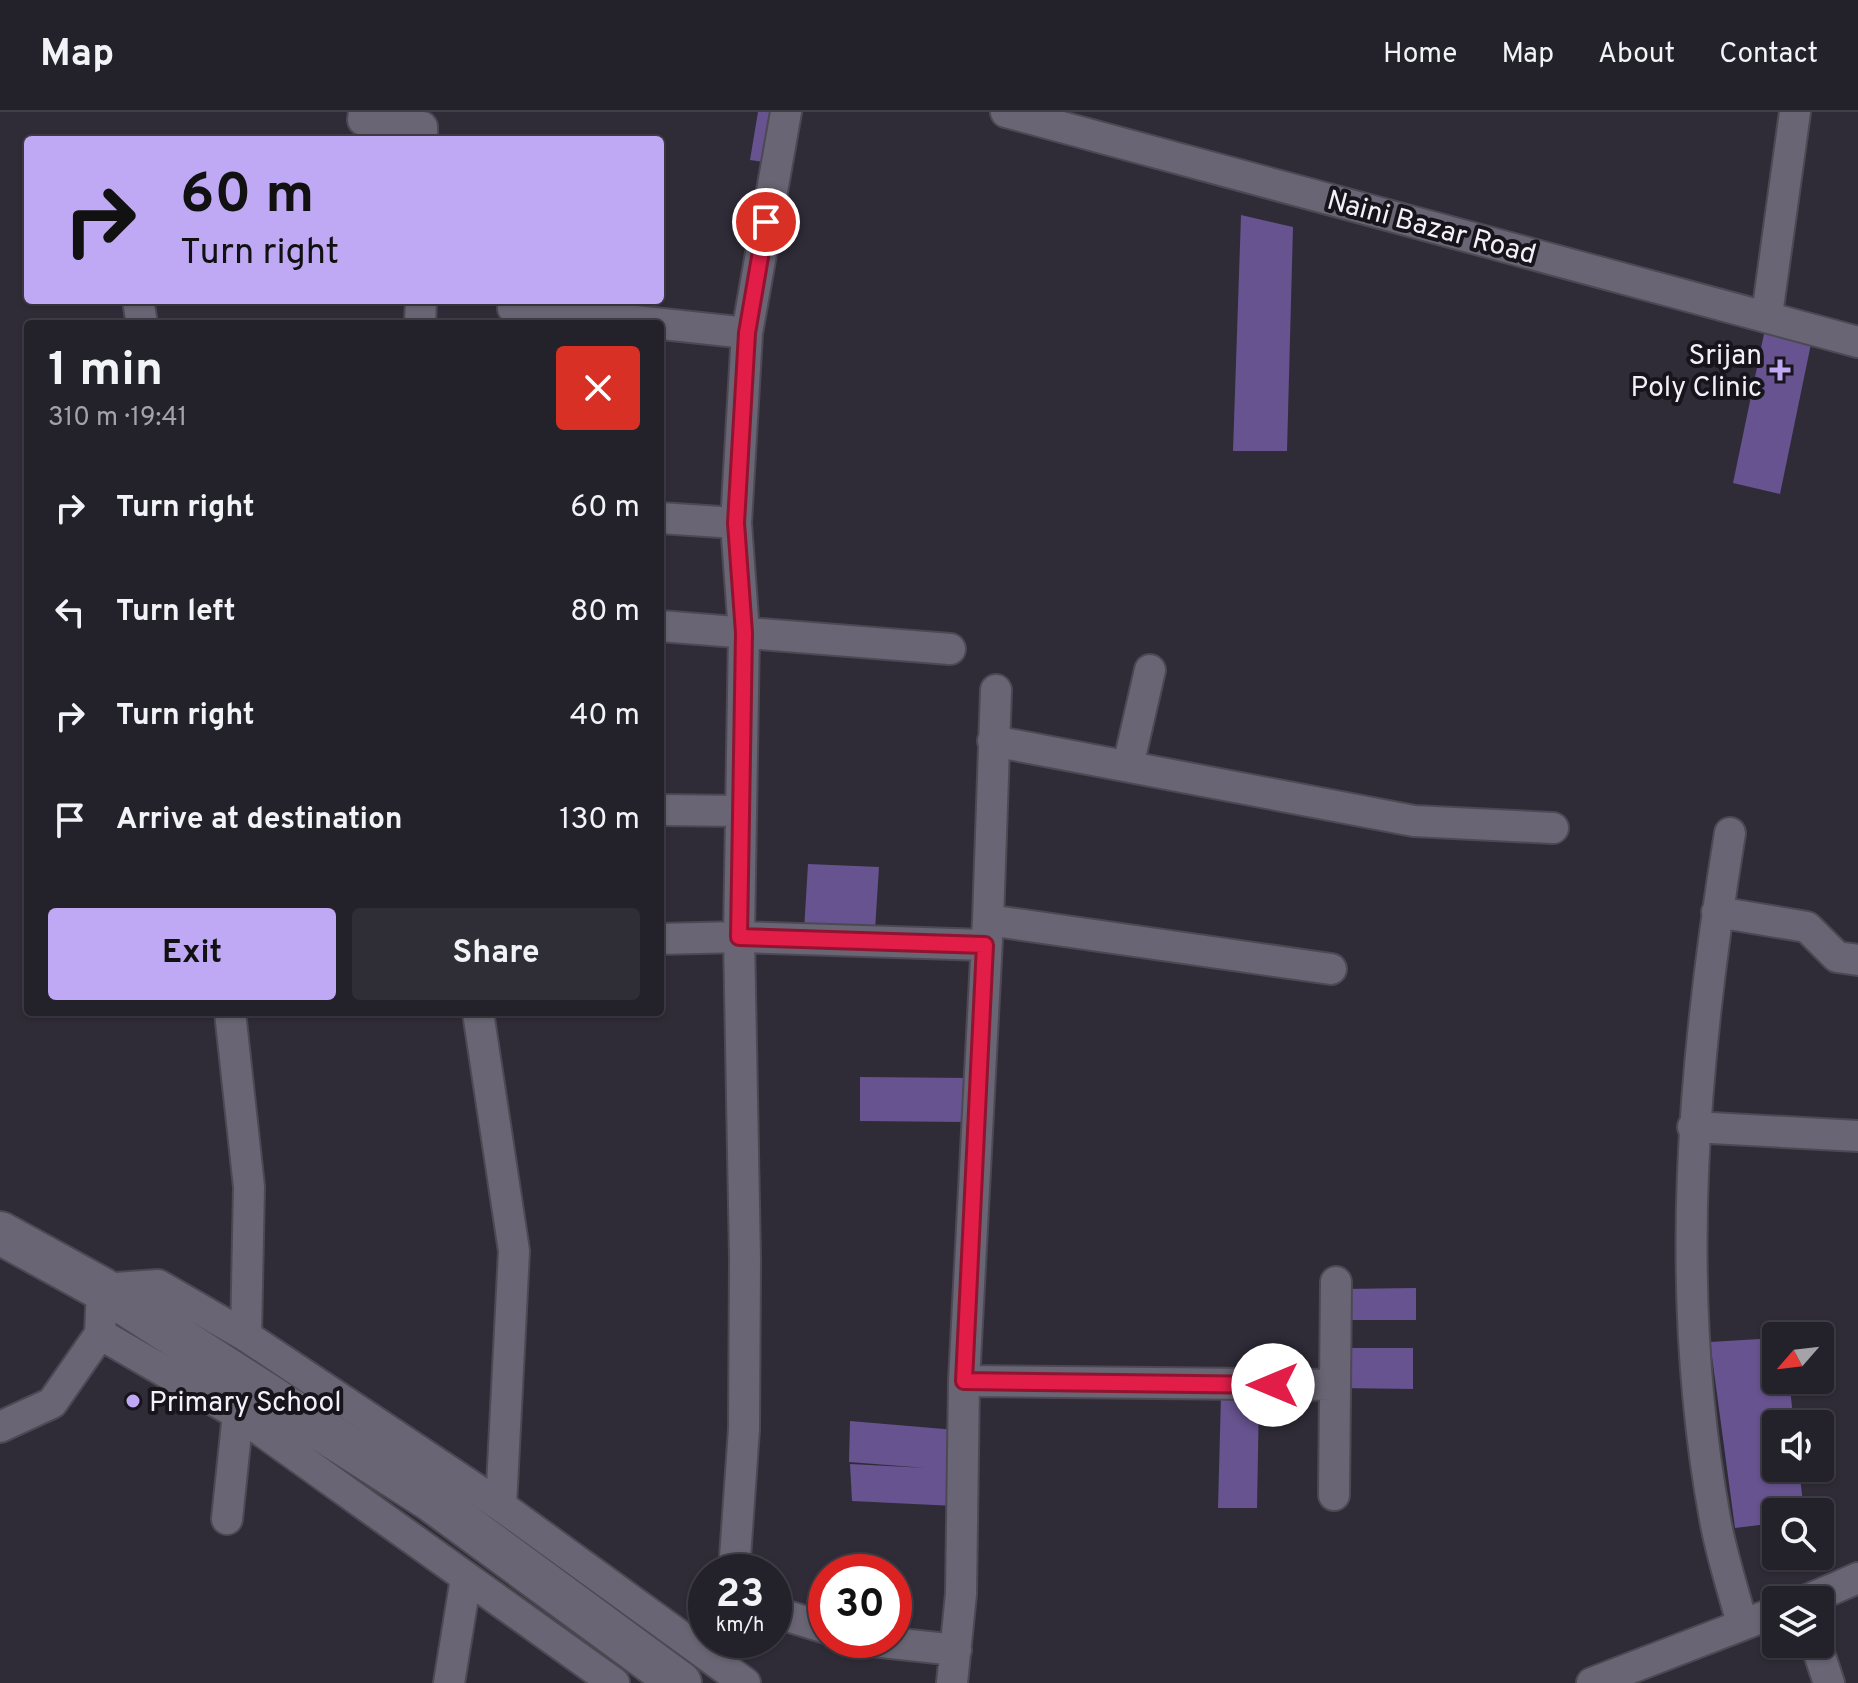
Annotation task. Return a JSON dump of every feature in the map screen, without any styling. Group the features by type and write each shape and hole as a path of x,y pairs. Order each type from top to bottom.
{"main road":[{"path":"0,1233 102,1289 431,1500 680,1683"}],"street":[{"path":"364,112 363,120 422,127 422,136"},
{"path":"735,1554 744,1429 745,1290 739,937 744,633 736,523 747,333 786,112"},
{"name":"Naini Bazar Road","path":"1006,112 1858,342"},
{"path":"1767,315 1795,112"},
{"path":"513,308 625,320"},
{"path":"664,324 747,333"},
{"path":"664,518 736,523"},
{"path":"664,626 950,649"},
{"path":"1128,766 1150,670"},
{"path":"952,1683 961,1594 964,1381 996,690"},
{"path":"993,741 1414,821 1553,828"},
{"path":"664,810 741,811"},
{"path":"1730,833 1717,912 1693,1127 1689,1247 1696,1395 1715,1521 1742,1624"},
{"path":"1717,912 1807,927 1837,957 1858,960"},
{"path":"664,939 987,932 1331,969"},
{"path":"230,1016 249,1187 246,1336"},
{"path":"479,1016 514,1251 501,1506"},
{"path":"1693,1127 1858,1136"},
{"path":"1334,1495 1336,1282"},
{"path":"0,1427 52,1403 100,1334 102,1289 158,1285 246,1336 501,1506 745,1683"},
{"path":"100,1334 238,1414 614,1683"},
{"path":"964,1381 1335,1385"},
{"path":"227,1519 238,1414"},
{"path":"449,1683 466,1578"},
{"path":"1834,1588 1858,1578"},
{"path":"1592,1683 1762,1617"},
{"path":"912,1645 956,1650"},
{"path":"1821,1658 1829,1683"}],"building":[{"path":"758,112 773,112 764,162 750,160"},
{"path":"1241,215 1293,227 1287,451 1233,451"},
{"path":"1765,329 1812,339 1780,494 1733,483"},
{"path":"808,864 879,867 875,930 804,930"},
{"path":"860,1077 968,1078 964,1122 860,1121"},
{"path":"1416,1288 1416,1320 1342,1320 1342,1289"},
{"path":"1762,1339 1762,1394 1791,1394 1792,1410 1762,1410 1762,1482 1801,1482 1802,1498 1762,1498 1762,1525 1735,1528 1710,1342"},
{"path":"1339,1348 1413,1348 1413,1389 1339,1388"},
{"path":"1221,1395 1259,1397 1257,1508 1218,1508"},
{"path":"850,1421 956,1430 955,1506 852,1501 850,1464 926,1468 849,1462"}],"place":[{"name":"Srijan Poly Clinic","path":"1780,370"},
{"name":"Primary School","path":"133,1401"}],"route":[{"path":"766,222 747,333 736,523 744,633 739,937 985,945 964,1381 1273,1385"}]}
